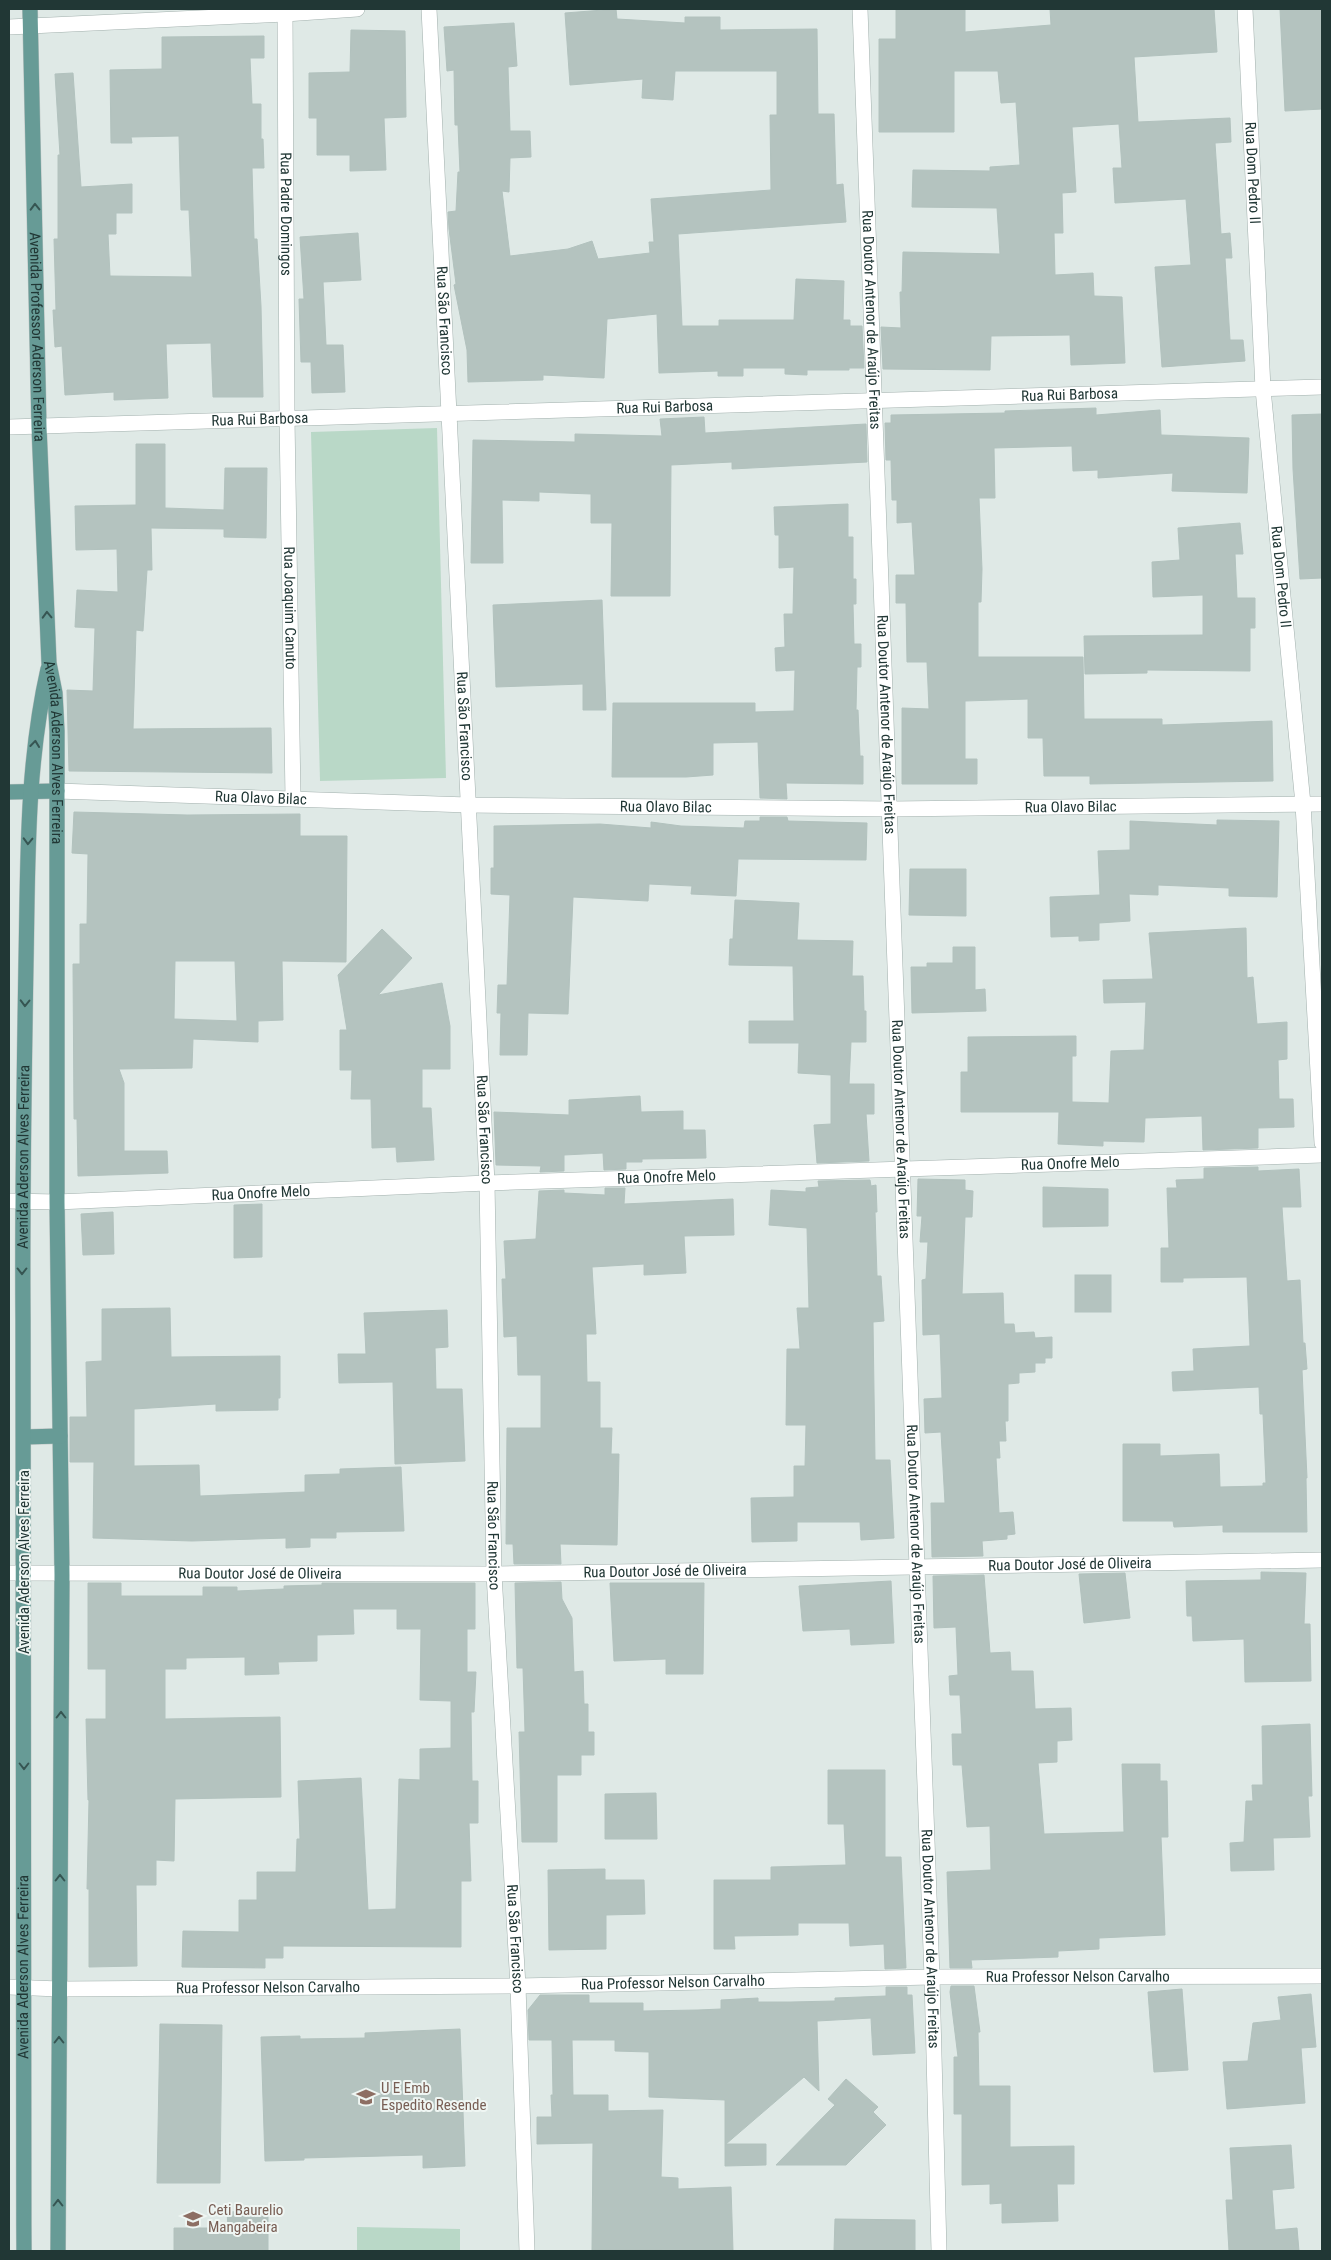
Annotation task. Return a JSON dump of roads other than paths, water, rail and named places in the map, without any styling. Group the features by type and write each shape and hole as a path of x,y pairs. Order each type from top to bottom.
{"main road":[{"name":"Avenida Professor Aderson Ferreira","path":"30,9 39,427 49,664"},
{"name":"Avenida Aderson Alves Ferreira","path":"49,664 57,718 57,1202 62,1575 58,2251"},
{"name":"Avenida Aderson Alves Ferreira","path":"24,2251 16,1987 25,1573 24,1437 15,1201 30,792 39,709 49,664"},
{"name":"Rua Olavo Bilac","path":"9,792 57,791"},
{"path":"24,1437 60,1436"}],"street":[{"path":"9,27 357,9"},
{"name":"Rua São Francisco","path":"428,9 450,413 487,1183 494,1574 518,1986 527,2251"},
{"name":"Rua Doutor Antenor de Araújo Freitas","path":"860,9 891,809 902,1171 932,1977 939,2251"},
{"name":"Rua Dom Pedro II","path":"1245,9 1263,389 1303,804 1322,1143"},
{"name":"Rua Padre Domingos","path":"285,12 287,418"},
{"name":"Rua Rui Barbosa","path":"9,427 1322,387"},
{"name":"Rua Joaquim Canuto","path":"287,418 293,798"},
{"name":"Rua Olavo Bilac","path":"57,791 468,805 891,809 1322,804"},
{"name":"Rua Onofre Melo","path":"15,1201 57,1202 487,1183 902,1171 1322,1155"},
{"name":"Rua Doutor José de Oliveira","path":"9,1573 62,1575 494,1574 1322,1560"},
{"name":"Rua Professor Nelson Carvalho","path":"16,1987 59,1989 518,1986 932,1977 1322,1976"}],"place":[{"name":"U E Emb Espedito Resende","path":"366,2097"},
{"name":"Ceti Baurelio Mangabeira","path":"193,2219"}]}
